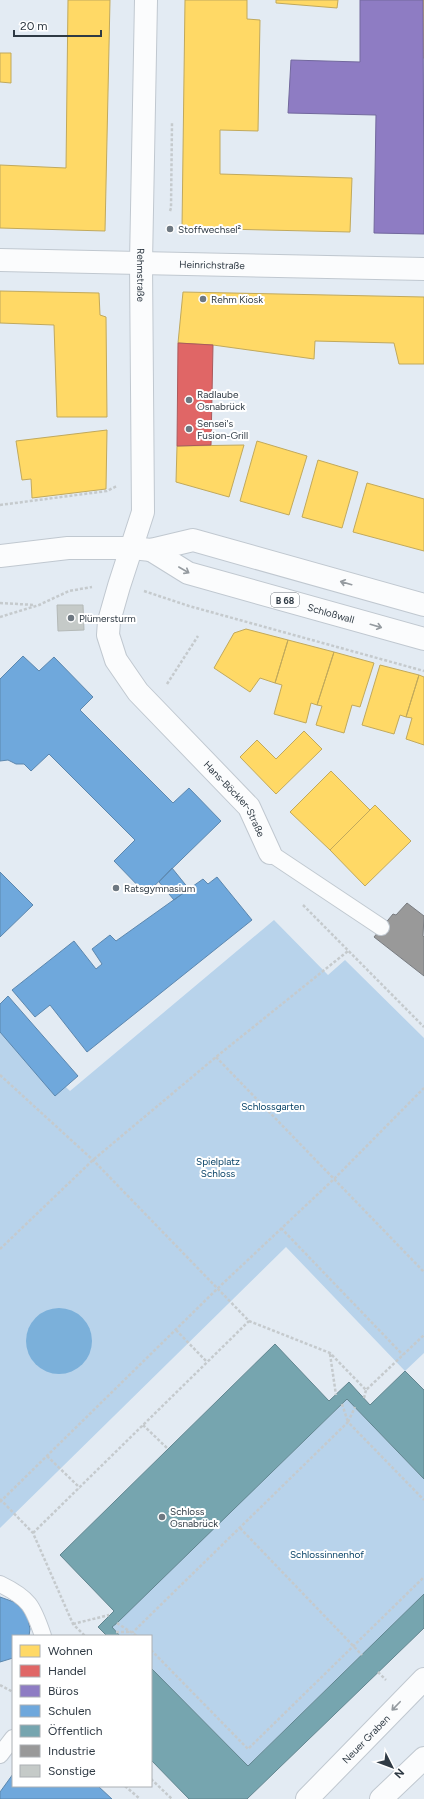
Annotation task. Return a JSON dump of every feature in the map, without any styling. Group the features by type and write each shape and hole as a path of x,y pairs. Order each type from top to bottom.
{"street":[{"name":"Rehmstraße","path":"142,549 141,263 146,0"},
{"name":"Heinrichstraße","path":"0,260 424,268"},
{"path":"0,556 68,548 142,549 193,540 424,605"},
{"name":"Schloßwall","path":"142,549 188,573 424,639"},
{"name":"Hans-Böckler-Straße","path":"142,549 109,621 108,636 116,660 138,692 249,807 270,853"},
{"name":"Neuer Graben","path":"307,1799 424,1678"},
{"path":"381,1799 424,1758"}],"lane":[{"path":"270,853 381,927"},
{"path":"0,1584 19,1593 34,1611 43,1635"},
{"path":"0,1755 12,1739"}],"path":[{"path":"0,506 107,491 119,486"},
{"path":"0,617 39,605 69,591"},
{"path":"178,602 424,671"},
{"path":"0,603 39,605"},
{"path":"164,689 198,636"},
{"path":"301,903 424,1027"},
{"path":"0,1249 93,1160 216,1057 348,951"},
{"path":"216,1057 424,1272"},
{"path":"0,1074 93,1160 249,1321 330,1353 366,1390"},
{"path":"84,1635 73,1624 33,1533 1,1500 217,1289 334,1179 424,1088"},
{"path":"281,1228 403,1355"},
{"path":"33,1533 249,1321"},
{"path":"176,1330 207,1362"},
{"path":"364,1398 366,1390 424,1335"},
{"path":"330,1353 336,1394"},
{"path":"342,1404 348,1422 424,1500"},
{"path":"116,1632 133,1632 348,1422 355,1407"},
{"path":"143,1425 167,1448"},
{"path":"47,1456 80,1488"},
{"path":"240,1528 362,1654"},
{"path":"152,1651 248,1749 424,1576"},
{"path":"73,1624 110,1615"},
{"path":"117,1623 136,1635"},
{"path":"0,1685 12,1691"},
{"path":"152,1780 172,1799"},
{"path":"126,1787 140,1799"}],"green space":[{"name":"Schlossgarten","path":"274,920 328,975 345,960 424,1038 424,1353 405,1371 286,1247 0,1528 0,1024 70,1091"},
{"name":"Schlossinnenhof","path":"347,1399 424,1479 424,1594 248,1766 152,1669 152,1635 119,1635 112,1627"}],"water":[{"path":"59,1308 72,1311 82,1318 89,1328 92,1341 89,1354 82,1364 72,1371 59,1374 46,1371 36,1364 29,1354 26,1341 29,1328 36,1318 46,1311"}],"building: Wohnen":[{"path":"68,0 110,0 105,231 0,228 0,165 66,168"},
{"path":"185,0 247,0 247,19 260,20 258,131 220,130 220,174 352,178 350,232 182,228"},
{"path":"276,0 338,0 337,8 276,3"},
{"path":"424,0 424,58 423,58"},
{"path":"0,53 11,53 11,83 0,82"},
{"path":"0,291 99,293 100,315 106,317 107,417 57,417 54,325 0,323"},
{"path":"183,292 424,297 424,364 399,364 394,343 315,341 314,359 213,345 178,343"},
{"path":"107,430 106,489 32,498 31,479 22,480 16,441"},
{"path":"257,441 307,456 289,515 240,501"},
{"path":"244,445 229,497 176,482 177,446"},
{"path":"318,460 358,472 342,528 302,517"},
{"path":"367,483 424,499 424,551 353,532"},
{"path":"246,629 288,640 275,683 260,678 250,692 214,668 234,633"},
{"path":"288,640 334,652 317,705 311,703 306,723 274,714 282,685 275,683"},
{"path":"334,652 374,663 360,707 352,705 344,733 316,725 322,706 317,705"},
{"path":"380,665 419,675 406,717 400,715 394,734 362,725"},
{"path":"419,675 424,677 424,745 406,739 412,718 406,717"},
{"path":"304,731 322,749 276,794 240,757 257,740 276,759"},
{"path":"331,771 370,810 330,850 290,812"},
{"path":"375,805 411,841 365,886 330,850"}],"building: Handel":[{"path":"178,343 213,345 211,445 177,446"}],"building: Büros":[{"path":"360,0 423,0 424,234 374,233 376,115 288,113 291,60 360,62"}],"building: Schulen":[{"name":"Ratsgymnasium","path":"23,656 39,671 54,657 93,697 80,710 173,803 189,788 221,821 146,894 114,861 135,840 49,754 31,771 24,764 16,764 8,760 0,761 0,679"},
{"path":"172,868 189,889 174,900 159,882"},
{"path":"0,872 33,905 0,937"},
{"path":"217,877 252,920 87,1052 50,1005 35,1017 12,990 74,941 96,969 102,964 92,949 110,935 116,941 203,879 208,884"},
{"path":"8,996 78,1076 55,1096 0,1032 0,1004"},
{"path":"0,1597 14,1602 22,1609 28,1619 30,1629 29,1635 12,1635 12,1658 0,1662"},
{"path":"12,1775 12,1787 99,1787 112,1799 0,1799 0,1792"}],"building: Öffentlich":[{"name":"Schloss Osnabrück","path":"275,1344 329,1401 349,1382 370,1405 405,1371 424,1390 424,1479 347,1399 112,1627 119,1635 106,1635 98,1627 114,1611 60,1555"},
{"path":"424,1594 424,1628 247,1799 189,1799 152,1761 152,1669 248,1766"}],"building: Industrie":[{"path":"407,903 424,916 424,976 374,937 393,914 396,915"}],"building: Sonstige":[{"name":"Plümersturm","path":"57,605 83,605 84,630 58,631"}],"place":[{"name":"Stoffwechsel²","path":"170,229"},
{"name":"Rehm Kiosk","path":"203,299"},
{"name":"Radlaube Osnabrück","path":"189,400"},
{"name":"Sensei's Fusion-Grill","path":"189,429"},
{"name":"Plümersturm","path":"71,618"},
{"name":"Ratsgymnasium","path":"116,888"},
{"name":"Schloss Osnabrück","path":"162,1517"}],"park label":[{"name":"Spielplatz Schloss","path":"218,1166"}]}
